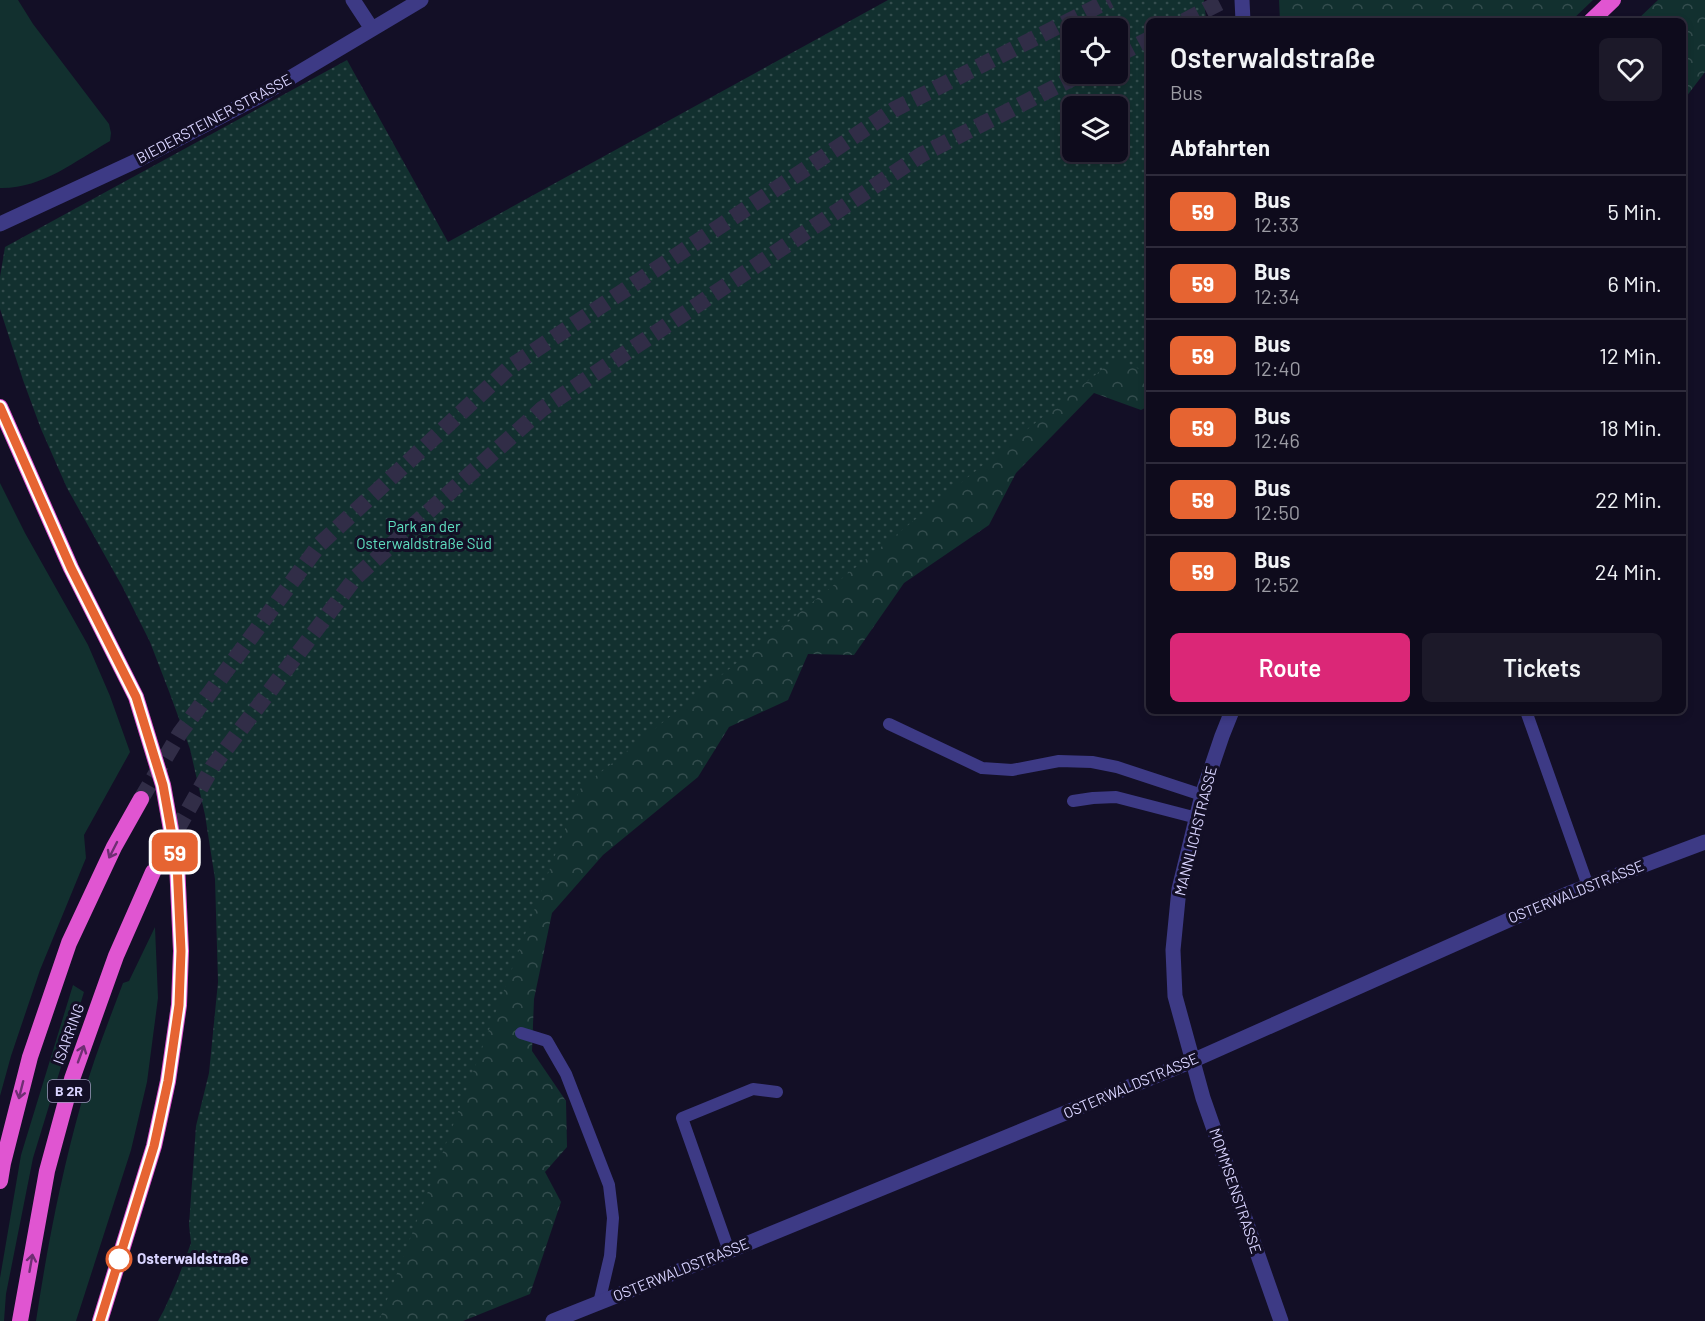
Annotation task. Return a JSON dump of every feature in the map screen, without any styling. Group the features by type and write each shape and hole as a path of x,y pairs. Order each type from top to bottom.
{"highway":[{"path":"1593,18 1613,0"},
{"path":"0,407 71,568 136,697 163,785 177,863 181,951 179,1005 168,1081 154,1146 100,1321"},
{"name":"ISARRING","path":"0,1181 30,1057 69,943 114,847 141,798"},
{"name":"ISARRING","path":"20,1321 47,1171 72,1079 116,956 153,872"}],"street":[{"path":"353,0 372,29"},
{"name":"BIEDERSTEINER STRASSE","path":"0,224 136,161 258,97 421,0"},
{"path":"1242,0 1243,18"},
{"name":"MANNLICHSTRASSE","path":"1192,1061 1175,996 1173,950 1179,889 1202,795 1231,714"},
{"name":"OSTERWALDSTRASSE","path":"553,1321 1192,1061 1567,894 1705,842"},
{"name":"MOMMSENSTRASSE","path":"1192,1061 1281,1321"}],"lane":[{"path":"1527,714 1588,886"},
{"path":"889,724 982,768 1012,770 1059,761 1092,762 1117,767 1202,795"},
{"path":"1073,801 1116,797 1197,818"},
{"path":"521,1033 547,1041 566,1074 609,1185 613,1218 610,1256 599,1303"},
{"path":"729,1251 682,1118 753,1089 777,1092"}],"green space":[{"path":"0,0 18,0 33,24 109,124 111,133 110,141 44,179 30,184 0,188"},
{"name":"Park an der Osterwaldstraße Süd","path":"888,0 1204,0 1206,18 1146,18 1146,372 1115,359 580,789 379,1321 158,1321 177,1281 191,1243 189,1225 196,1126 209,1073 218,982 215,879 205,815 190,749 150,642 122,586 67,488 41,429 23,380 0,309 0,277 5,247 347,60 448,242"},
{"path":"1204,0 1206,18 1153,18"},
{"path":"1279,0 1593,0 1574,18 1280,18"},
{"path":"1658,0 1705,0 1705,72 1686,97 1686,18 1639,18"},
{"path":"1146,25 1146,408 1141,410 1094,393 1016,473 989,525 904,583 854,655 808,654 788,700 729,727 698,777 603,855 552,913 534,999 532,1051 566,1101 567,1147 545,1172 561,1202 530,1294 463,1321 338,1321 454,934 1110,162 1128,162 1128,106"},
{"path":"0,483 25,533 88,645 110,696 130,752 84,835 86,858 40,970 0,1096"},
{"path":"155,927 158,998 147,1082 131,1150 76,1321 36,1321 61,1185 85,1089 123,983 129,981"},
{"path":"73,985 84,992 33,1158 6,1294 4,1321 0,1321 0,1278 21,1155"}],"tunnel":[{"path":"141,799 180,733 320,544 510,367 895,109 1110,0"},
{"path":"1190,18 1225,0"},
{"path":"1128,50 1146,41"},
{"path":"153,872 213,766 356,577 542,409 921,155 1062,84"}],"bus line":[{"name":"59","path":"0,407 71,568 136,697 163,785 177,863 181,951 179,1005 168,1081 154,1146 100,1321"}],"place":[{"name":"Osterwaldstraße","path":"119,1259"}]}
